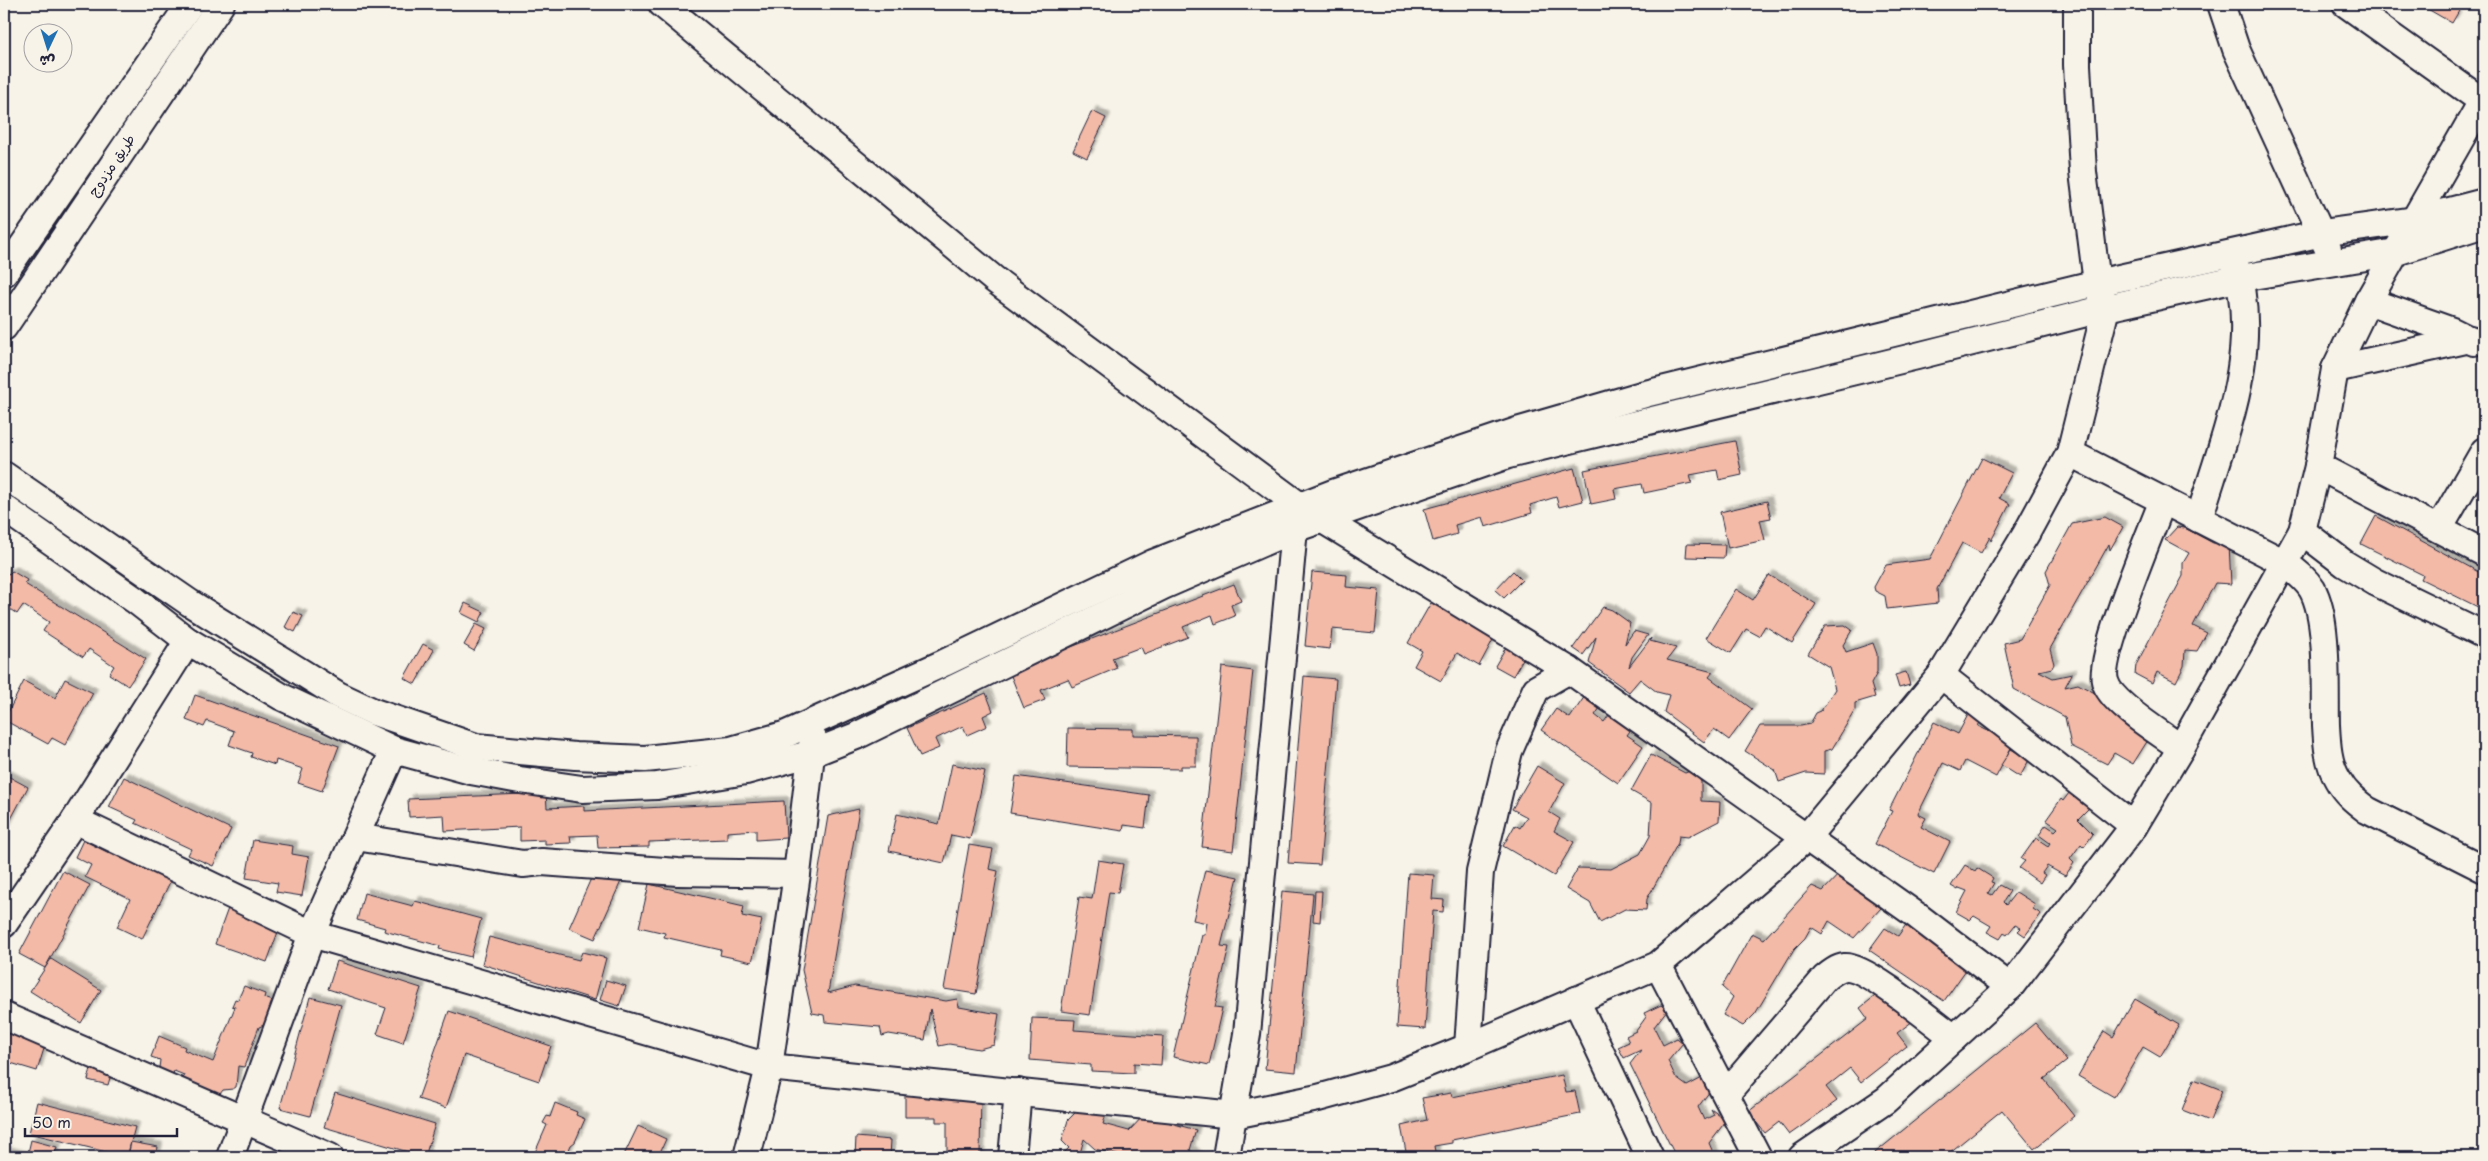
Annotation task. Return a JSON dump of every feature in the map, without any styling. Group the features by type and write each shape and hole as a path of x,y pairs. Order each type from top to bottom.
{"street":[{"path":"4,273 190,4"},
{"name":"طريق مزدوج","path":"4,327 221,4"},
{"path":"662,4 995,280 1305,517 1569,670 1916,915 2010,987"},
{"path":"75,820 312,934 769,1067 1234,1115 1318,1098 1391,1078 1468,1047 1658,966 1806,838 1941,675 2026,534 2070,453 2106,308 2097,283 2083,172 2077,65 2077,4"},
{"path":"2222,4 2236,49 2266,118 2322,233 2333,261"},
{"path":"1802,1157 1886,1100 2010,987 2134,826 2181,748 2302,531 2318,466 2335,370 2368,301 2483,100 2346,4"},
{"path":"4,508 135,600 188,641 282,697 394,750 471,771 582,788 666,784 746,771 813,753 856,736 1305,517 1517,431 1645,394 2097,283 2322,233 2415,220 2484,202"},
{"path":"4,475 190,603 338,695 374,712 476,747 575,756 646,759 730,750 784,735 944,663 1153,563 1508,455 2106,308 2240,278 2396,252 2484,224"},
{"path":"2199,519 2243,364 2246,335 2240,278 2231,253"},
{"path":"2368,301 2473,335"},
{"path":"2335,370 2473,335"},
{"path":"2439,530 2484,451"},
{"path":"2070,453 2285,563 2301,574 2312,590 2319,608 2323,627 2326,738 2329,760 2337,780 2350,797 2367,810 2484,869"},
{"path":"2318,466 2484,553"},
{"path":"2163,500 2106,654 2105,681 2119,702 2181,748"},
{"path":"1226,1157 1247,1034 1305,517"},
{"path":"2302,531 2346,564 2375,582 2484,635"},
{"path":"4,924 75,820 188,641"},
{"path":"1468,1047 1480,872 1509,751 1536,689 1569,670"},
{"path":"1941,675 2134,826"},
{"path":"748,1157 769,1067 813,753 813,722"},
{"path":"230,1157 312,934 394,750"},
{"path":"356,837 523,864 542,862 678,872 797,874"},
{"path":"1658,966 1758,1157"},
{"path":"1726,1094 1825,978 1835,970 1845,967 1865,972 1954,1038"},
{"path":"1576,1000 1650,1157"},
{"path":"4,1016 330,1157"},
{"path":"1012,1157 1018,1092"}],"building":[{"path":"2419,4 2463,4 2452,23"},
{"path":"1092,111 1106,118 1087,158 1073,151"},
{"path":"1735,441 1742,475 1719,480 1717,470 1690,475 1692,483 1644,493 1642,484 1614,489 1616,499 1591,504 1584,470"},
{"path":"1982,458 2012,473 1999,498 2010,504 1991,541 1990,537 1981,553 1962,543 1937,589 1938,603 1887,609 1885,596 1875,591 1874,587 1886,565 1930,559"},
{"path":"1574,468 1583,501 1559,507 1556,497 1530,505 1532,513 1485,527 1482,517 1455,525 1457,534 1433,541 1424,509"},
{"path":"1767,501 1771,518 1760,520 1765,540 1728,548 1720,512"},
{"path":"2376,516 2484,575 2484,610 2421,579 2423,575 2361,544"},
{"path":"2105,517 2123,527 2110,550 2109,544 2050,649 2054,664 2052,668 2039,671 2053,678 2072,674 2065,687 2078,684 2108,700 2148,740 2133,764 2114,753 2107,764 2071,746 2065,717 2014,689 2004,643 2020,639 2050,585 2046,571 2072,524"},
{"path":"2177,527 2185,528 2213,543 2229,544 2231,584 2215,583 2193,626 2207,633 2197,651 2185,650 2184,666 2176,682 2157,672 2152,683 2135,674 2136,665 2183,576 2183,563 2189,553 2165,540"},
{"path":"1687,544 1725,545 1724,558 1686,557"},
{"path":"4,571 9,574 12,571 27,580 25,584 146,659 128,686 109,674 114,666 89,649 83,657 43,631 49,622 23,605 17,614 4,605"},
{"path":"1513,571 1522,580 1504,598 1495,590"},
{"path":"1312,572 1347,575 1346,587 1379,590 1375,633 1332,629 1330,649 1305,646"},
{"path":"1769,575 1816,604 1792,643 1765,626 1759,636 1746,629 1731,653 1706,638 1736,589 1753,600"},
{"path":"1234,584 1241,601 1231,605 1235,616 1215,624 1212,615 1183,627 1188,637 1144,654 1141,647 1112,658 1117,668 1072,687 1068,679 1041,690 1045,700 1024,708 1009,671"},
{"path":"1432,601 1495,636 1479,666 1457,653 1441,681 1414,666 1422,651 1408,643"},
{"path":"465,603 484,612 479,622 461,613"},
{"path":"1603,607 1612,610 1630,623 1625,644 1634,631 1648,635 1632,657 1629,667 1651,638 1650,641 1676,648 1667,660 1713,672 1709,677 1752,709 1729,740 1714,729 1704,742 1664,712 1669,695 1657,692 1640,679 1629,692 1589,663 1596,637 1583,655 1573,648"},
{"path":"293,612 303,616 295,632 285,627"},
{"path":"476,624 486,629 474,651 464,645"},
{"path":"1845,625 1852,630 1843,645 1846,652 1873,643 1877,654 1877,673 1871,684 1875,697 1855,703 1855,710 1832,749 1824,751 1824,774 1806,773 1779,782 1775,770 1745,751 1760,726 1801,726 1810,724 1816,713 1821,711 1835,689 1829,667 1808,654 1825,626"},
{"path":"423,644 434,650 415,684 404,678"},
{"path":"1506,647 1524,657 1513,676 1495,666"},
{"path":"1222,667 1253,671 1233,851 1202,847"},
{"path":"1906,672 1910,685 1899,688 1895,675"},
{"path":"1304,676 1336,679 1320,865 1288,863"},
{"path":"65,679 93,693 65,745 52,738 48,744 4,720 24,681 55,698"},
{"path":"1589,690 1605,701 1595,715 1604,722 1614,708 1636,723 1627,735 1643,746 1618,783 1541,730 1556,709 1570,718"},
{"path":"986,693 993,711 983,716 987,726 967,735 963,726 935,739 939,748 920,756 907,728"},
{"path":"195,695 339,746 322,791 298,783 303,769 276,760 275,765 251,757 252,753 229,745 234,731 207,721 204,727 186,720"},
{"path":"1972,707 1985,714 1978,726 1994,734 1998,727 2017,736 1996,777 1965,761 1960,771 1943,763 1918,814 1926,818 1921,827 1950,842 1934,874 1875,844 1892,811 1889,810 1934,722 1958,734"},
{"path":"1068,728 1133,729 1133,735 1196,736 1196,766 1181,766 1181,769 1067,767"},
{"path":"2011,749 2029,760 2020,777 2001,765"},
{"path":"1651,755 1685,773 1695,769 1701,782 1701,801 1720,802 1719,821 1688,837 1679,836 1678,843 1647,899 1646,910 1625,909 1600,922 1590,903 1566,889 1578,868 1611,869 1640,854 1650,836 1652,803 1631,791"},
{"path":"952,764 985,771 970,839 951,835 944,863 889,851 897,814 939,824"},
{"path":"1537,766 1565,783 1549,812 1560,819 1554,831 1574,842 1554,876 1503,846 1515,825 1520,828 1527,817 1512,809"},
{"path":"4,774 28,787 4,832"},
{"path":"1016,776 1149,795 1145,828 1124,825 1123,831 1010,813"},
{"path":"124,777 231,829 213,866 188,855 191,849 135,823 137,820 109,807"},
{"path":"546,793 547,808 584,806 584,811 784,801 786,838 756,840 756,830 727,832 727,839 649,842 649,847 598,848 597,835 570,836 571,843 545,844 545,840 520,841 520,827 445,831 444,815 409,817 408,799"},
{"path":"2069,793 2090,807 2078,819 2093,834 2084,847 2081,844 2070,859 2074,863 2065,876 2047,866 2042,873 2045,875 2040,883 2019,868 2025,861 2021,859 2036,838 2048,846 2050,843 2039,835 2046,825 2055,831 2058,828 2046,820 2061,799 2063,801"},
{"path":"859,809 828,993 855,986 946,1001 957,999 959,1007 999,1014 994,1045 979,1049 949,1044 939,1046 930,1009 925,1040 889,1034 882,1036 880,1027 825,1022 824,1015 812,1013 802,970 828,816"},
{"path":"83,840 115,856 118,849 173,876 142,939 117,927 130,899 85,877 91,865 75,857"},
{"path":"253,840 293,846 292,854 309,857 302,896 276,892 278,883 246,878"},
{"path":"969,845 993,849 989,869 998,871 976,994 944,989"},
{"path":"1098,860 1123,864 1118,893 1109,892 1090,1015 1061,1011 1079,897 1092,899"},
{"path":"597,865 623,877 595,939 569,928"},
{"path":"1965,865 1975,871 1977,868 1993,878 1991,882 1994,883 1988,893 1992,895 1999,885 2010,891 2003,902 2006,905 2016,892 2035,904 2033,909 2041,914 2025,936 2018,931 2021,928 2015,925 2007,935 2004,933 2000,939 1987,932 1991,926 1974,916 1970,920 1956,912 1967,891 1959,888 1958,890 1951,886"},
{"path":"1205,870 1238,877 1221,946 1229,947 1215,1007 1222,1008 1209,1065 1173,1057 1202,935 1205,935 1207,923 1193,920"},
{"path":"63,871 90,885 45,968 19,954"},
{"path":"1841,872 1881,908 1854,938 1829,921 1822,934 1811,927 1805,938 1794,949 1755,1014 1743,1026 1723,1015 1733,997 1722,987 1752,933 1764,939 1812,886 1823,891"},
{"path":"1408,873 1434,875 1432,899 1444,900 1443,912 1433,911 1425,1029 1397,1027"},
{"path":"649,884 744,906 742,916 762,920 752,962 720,955 721,950 664,937 665,933 639,927"},
{"path":"1282,891 1313,894 1296,1072 1265,1069"},
{"path":"1315,891 1322,891 1320,922 1313,921"},
{"path":"364,893 413,906 415,901 481,919 471,957 439,949 440,946 384,931 385,928 357,920"},
{"path":"230,903 282,921 267,962 215,944"},
{"path":"1917,909 1968,967 1944,1001 1869,950 1885,928 1898,936"},
{"path":"489,937 579,960 582,952 606,958 595,1000 482,964"},
{"path":"51,959 101,990 81,1023 30,991"},
{"path":"337,961 421,988 403,1043 377,1034 386,1008 328,989"},
{"path":"606,980 626,986 619,1006 600,1000"},
{"path":"1894,981 1921,1015 1897,1033 1907,1046 1861,1082 1850,1068 1826,1087 1837,1101 1789,1135 1779,1122 1765,1133 1748,1112 1868,1019 1860,1008"},
{"path":"244,986 265,994 264,998 273,1001 264,1025 259,1027 244,1067 238,1066 236,1087 223,1090 220,1094 215,1095 214,1092 182,1079 184,1075 174,1071 173,1074 159,1068 160,1060 151,1057 159,1036 185,1047 184,1050 213,1062 235,1007 232,1006 235,999 238,1000"},
{"path":"310,997 341,1005 310,1116 280,1108"},
{"path":"2135,999 2179,1025 2160,1057 2143,1047 2114,1097 2078,1076 2104,1031 2113,1037"},
{"path":"1661,1005 1667,1010 1654,1027 1663,1045 1677,1038 1683,1043 1668,1061 1676,1078 1687,1086 1704,1077 1710,1091 1698,1107 1704,1120 1714,1115 1711,1109 1726,1121 1709,1143 1715,1157 1676,1157 1630,1064 1641,1050 1624,1058 1618,1047 1629,1042 1626,1036 1636,1031 1646,1017 1644,1013"},
{"path":"449,1011 551,1046 539,1081 464,1055 446,1108 418,1099"},
{"path":"1032,1018 1075,1020 1074,1030 1163,1036 1161,1065 1134,1063 1134,1073 1091,1071 1091,1065 1030,1060"},
{"path":"2035,1023 2067,1061 2044,1079 2074,1116 2034,1149 2002,1110 1944,1157 1870,1157"},
{"path":"4,1030 48,1036 37,1071 4,1061"},
{"path":"93,1061 113,1067 108,1085 88,1080"},
{"path":"1562,1075 1566,1092 1575,1091 1580,1114 1452,1140 1452,1143 1434,1146 1436,1157 1407,1157 1401,1126 1427,1120 1422,1098 1451,1093 1452,1097"},
{"path":"905,1078 981,1091 980,1157 947,1157 947,1122 936,1122 936,1117 905,1117"},
{"path":"2194,1079 2222,1090 2210,1121 2182,1110"},
{"path":"335,1093 435,1124 425,1157 324,1127"},
{"path":"37,1102 135,1127 127,1157 29,1133"},
{"path":"555,1103 577,1112 576,1115 585,1119 566,1157 533,1157 547,1125 543,1123 547,1116 550,1117"},
{"path":"1109,1105 1103,1124 1129,1131 1145,1114 1153,1121 1156,1119 1196,1130 1190,1150 1198,1157 1124,1157 1095,1149 1084,1139 1079,1157 1060,1157 1069,1148 1062,1141 1068,1120 1081,1107"},
{"path":"638,1126 666,1139 658,1157 623,1157"},
{"path":"856,1137 891,1140 890,1157 855,1157"},
{"path":"31,1140 57,1147 54,1157 27,1157"},
{"path":"131,1142 158,1147 156,1157 128,1157"},
{"path":"4,1151 27,1157 4,1157"}]}
